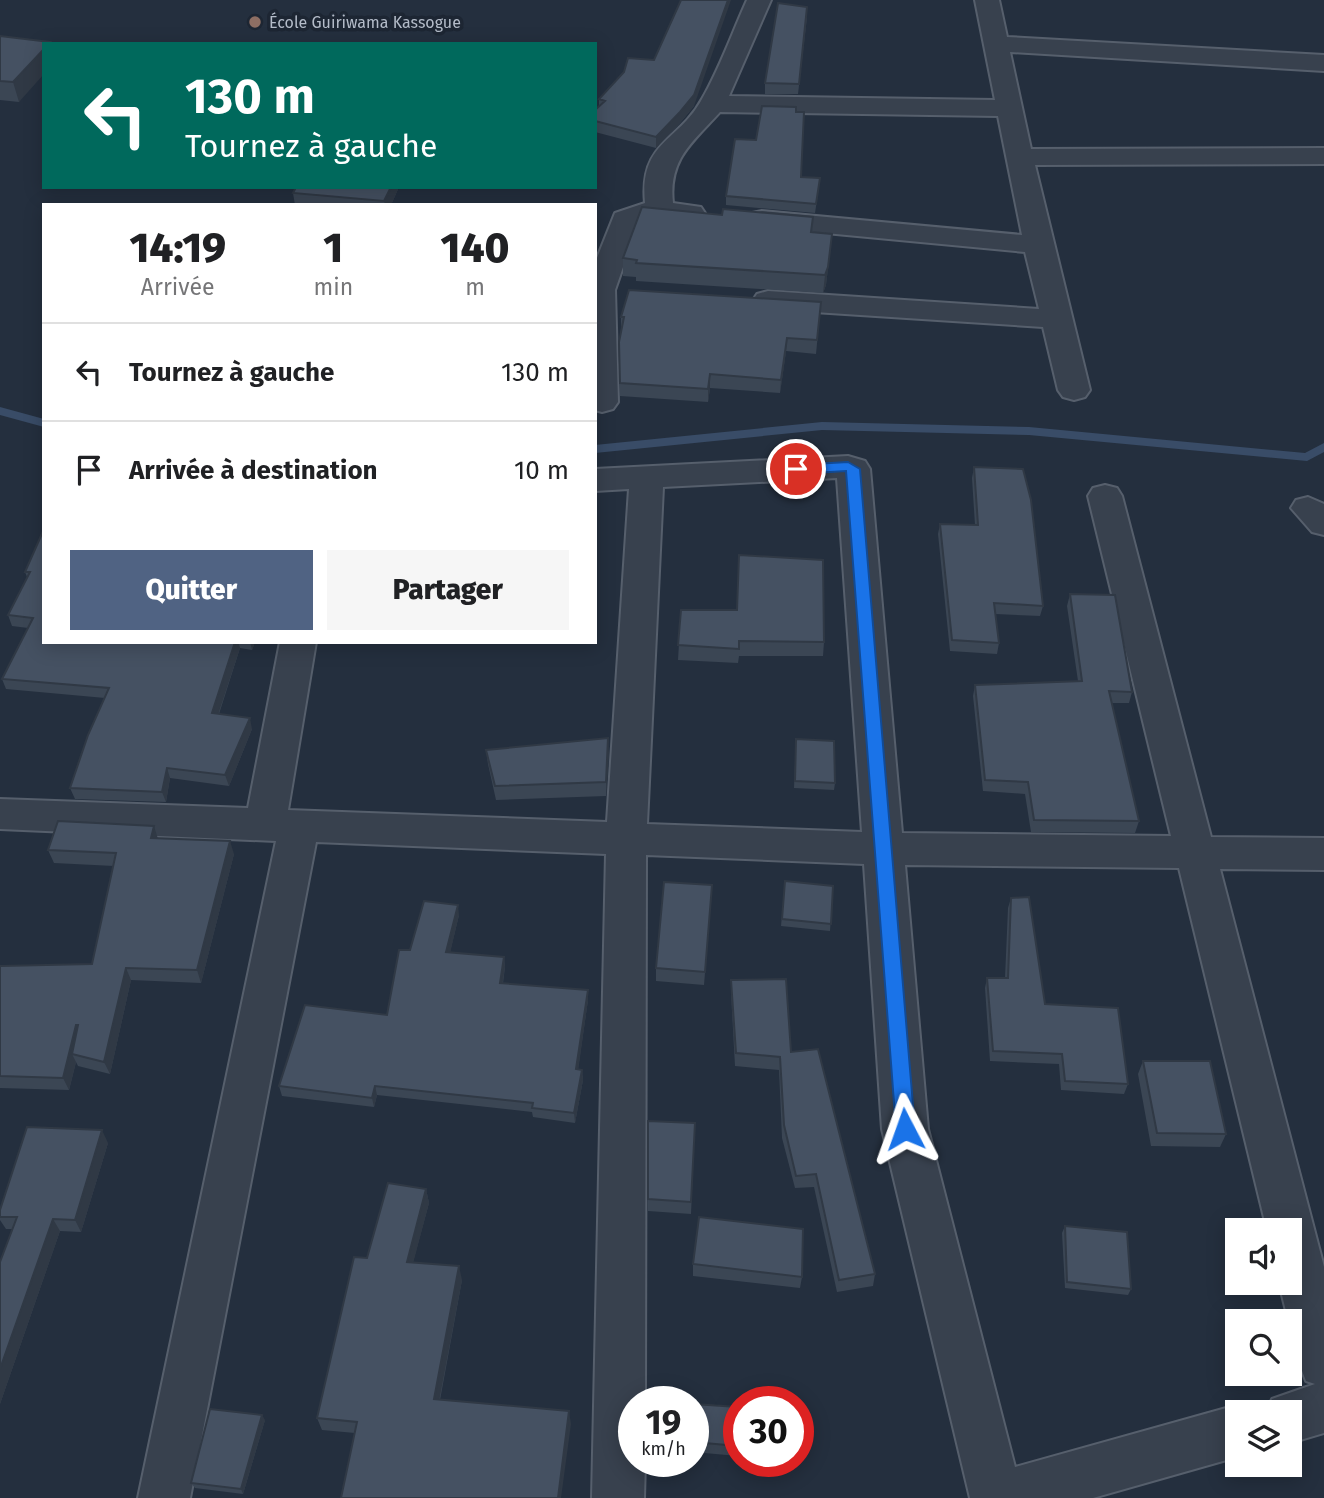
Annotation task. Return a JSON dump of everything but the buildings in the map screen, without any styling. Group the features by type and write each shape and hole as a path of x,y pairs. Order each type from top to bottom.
{"street":[{"path":"660,210 657,183 665,157 713,104 759,0"},
{"path":"987,0 1038,245 1074,390"},
{"path":"996,44 1324,63"},
{"path":"713,104 1010,108"},
{"path":"1020,157 1324,156"},
{"path":"603,402 614,290 625,219 639,213 660,210 1038,245"},
{"path":"738,298 1056,318"},
{"path":"597,480 848,467 853,469 905,1129 998,1498 1225,1434"},
{"path":"618,1498 626,840 647,476"},
{"path":"1105,496 1324,1363"},
{"path":"163,1498 282,826 298,644"},
{"path":"0,814 883,849 1324,854"},
{"path":"1302,1413 1324,1407"}],"waterway":[{"path":"0,411 42,422"},
{"path":"597,449 822,426 1029,431 1307,457 1324,447"}],"place":[{"name":"École Guiriwama Kassogue","path":"255,22"}],"route":[{"path":"796,469 853,469 905,1129"}]}
